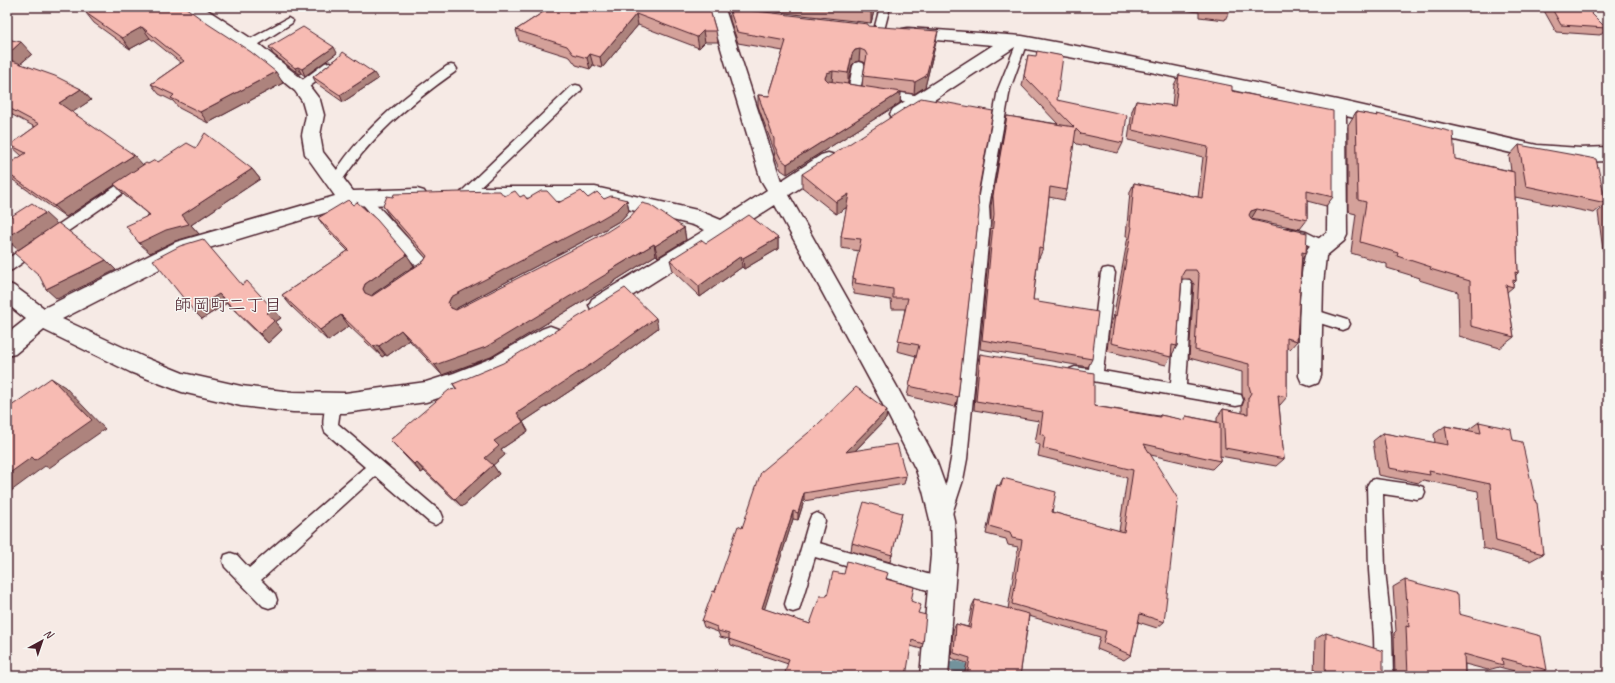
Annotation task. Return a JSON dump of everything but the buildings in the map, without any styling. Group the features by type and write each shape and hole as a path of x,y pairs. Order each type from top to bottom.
{"street":[{"path":"191,7 249,45 301,87 311,100 315,115 311,135 314,154 335,183 356,199"},
{"path":"714,9 771,180 888,392 924,461 935,491 942,520 944,555 934,676"},
{"path":"871,29 1017,42 1119,59 1337,106 1537,152 1580,155 1608,154"},
{"path":"882,125 1017,42"},
{"path":"1310,376 1312,284 1316,253 1337,235 1337,106"},
{"path":"7,292 42,319 138,365 182,382 241,396 293,402 345,403 426,392 458,382 500,365 576,320 724,228 778,194 792,182 844,150"},
{"path":"7,347 42,319 183,248 356,199 450,194 595,194 640,210 697,218 724,228"}],"lane":[{"path":"871,29 885,7"},
{"path":"249,45 288,21"},
{"path":"942,520 958,466 971,355 977,276 984,224 983,206 985,192 998,117 1017,42"},
{"path":"301,87 339,58"},
{"path":"859,66 862,92"},
{"path":"335,183 340,172 355,154 387,122 434,80 451,69"},
{"path":"450,194 576,89"},
{"path":"839,89 921,100"},
{"path":"7,266 144,173"},
{"path":"356,199 425,267 402,283"},
{"path":"1279,231 1300,236 1323,247"},
{"path":"1095,376 1108,273"},
{"path":"1178,391 1185,284"},
{"path":"1312,316 1342,324"},
{"path":"971,355 986,358"},
{"path":"1064,371 1236,400"},
{"path":"334,403 330,427 435,517"},
{"path":"249,579 376,467"},
{"path":"1384,676 1375,486 1417,492"},
{"path":"793,604 817,521"},
{"path":"810,548 942,586"},
{"path":"231,561 269,600"}],"waterway":[{"path":"954,666 988,676"}],"district":[{"name":"師岡町二丁目","path":"228,305"}]}
